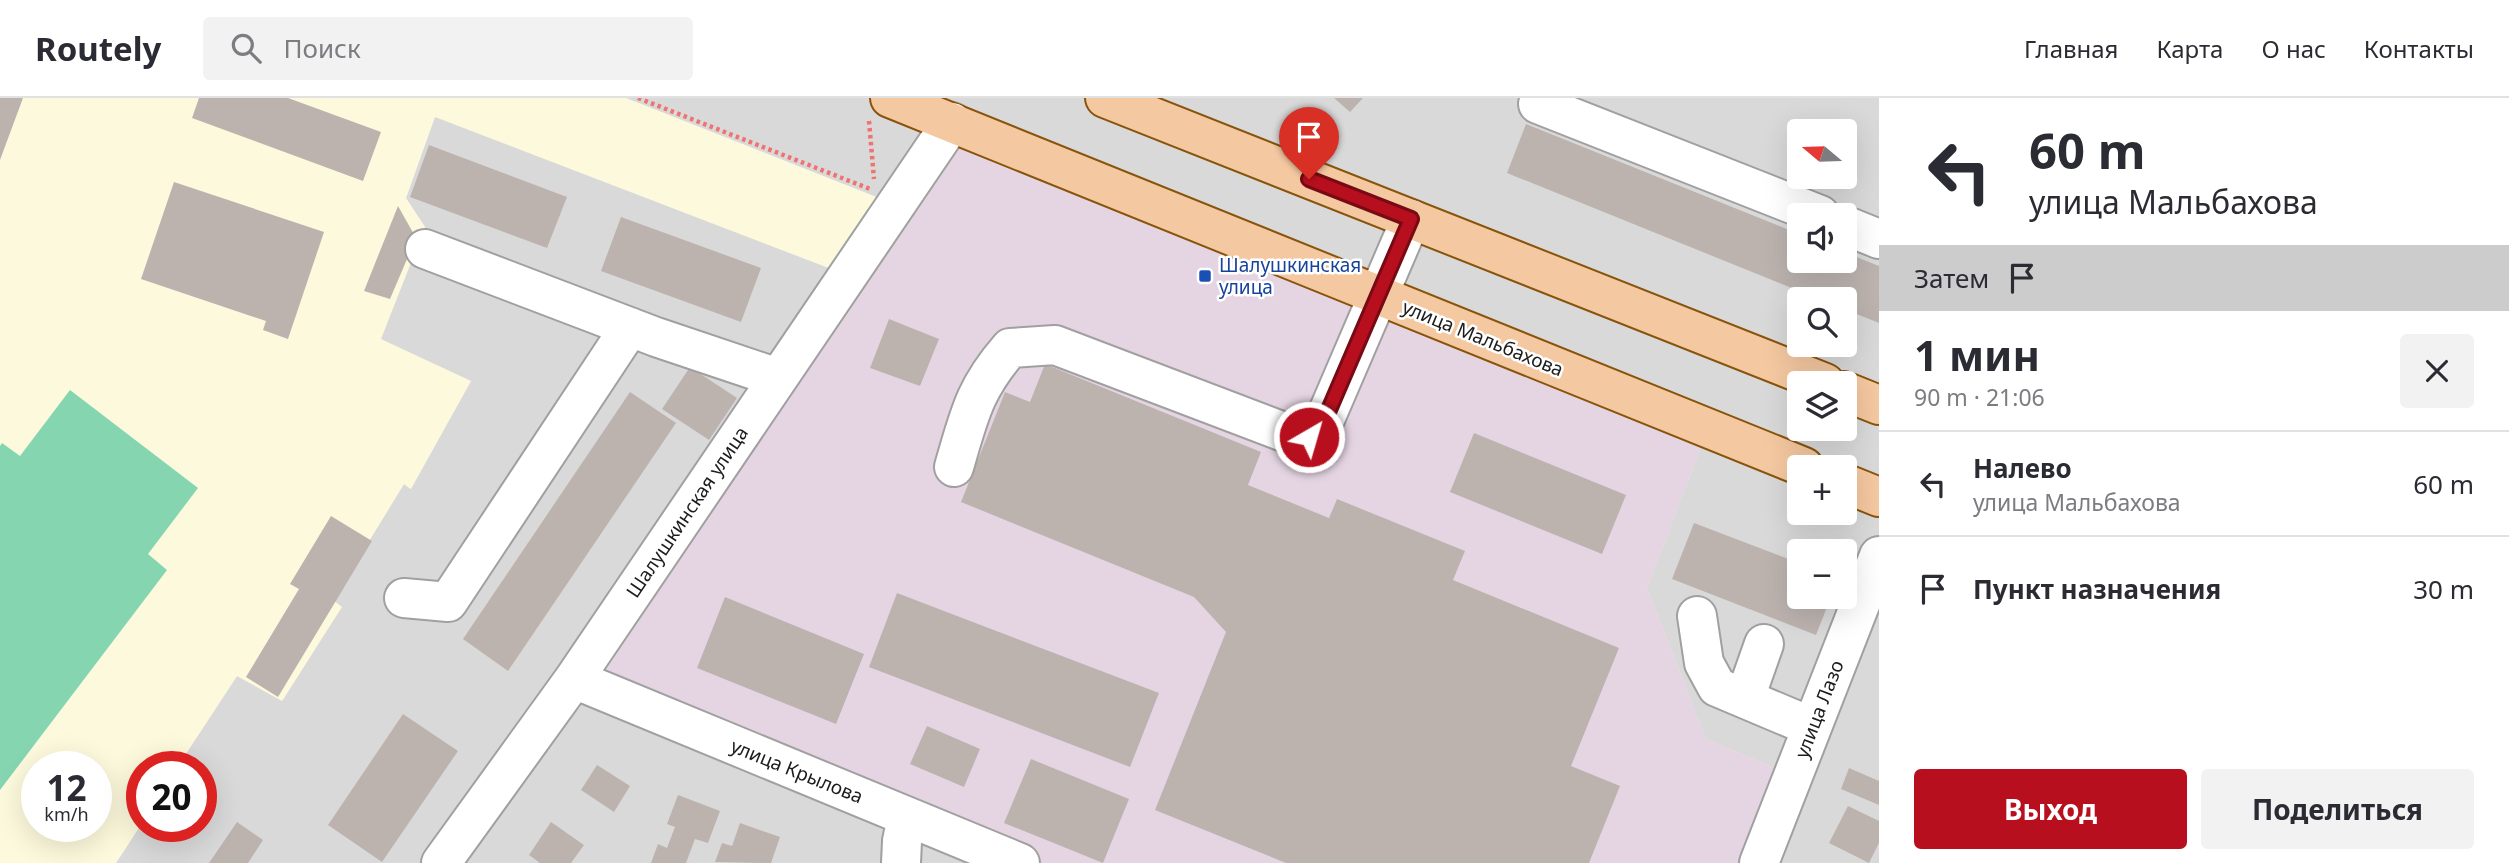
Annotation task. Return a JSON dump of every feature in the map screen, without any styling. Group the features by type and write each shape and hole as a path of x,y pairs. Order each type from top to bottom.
{"main road":[{"path":"1105,98 1795,371"},
{"name":"улица Мальбахова","path":"879,106 951,122 1787,460"},
{"path":"1857,396 1879,405"},
{"path":"1857,488 1879,497"}],"street":[{"path":"1538,104 1790,203"},
{"name":"Шалушкинская улица","path":"441,863 574,679 951,122"},
{"path":"954,467 973,401 991,370 1010,348 1055,345 1297,437 1309,437 1319,433 1411,219"},
{"path":"1857,230 1879,239"},
{"path":"425,249 630,327 778,378"},
{"path":"404,598 449,603 630,327"},
{"name":"улица Лазо","path":"1759,863 1879,556"},
{"path":"1697,616 1704,663 1717,687 1812,727"},
{"path":"1745,698 1764,644"},
{"name":"улица Крылова","path":"574,679 1020,863"},
{"path":"901,863 907,817"}],"path":[{"path":"638,98 876,192 879,106"}],"shaded area":[{"path":"0,98 626,98 884,200 834,270 435,117 406,198 425,227 381,339 471,381 411,489 404,484 333,600 342,607 282,701 237,676 188,751 126,751 126,842 130,842 116,863 0,863"},
{"path":"626,98 1879,98 1879,863 1759,863 1793,776 1706,739 1647,588 1708,429 1020,863 116,863 130,842 217,842 217,751 188,751 237,676 283,700 341,607 333,600 404,484 410,489 471,381 380,340 425,227 406,198 435,116 834,270 884,200"},
{"path":"952,122 1708,429 1647,588 1706,739 1793,776 1759,863 1020,863 574,679"}],"green space":[{"path":"70,390 198,488 148,554 167,570 30,751 21,751 21,762 0,790 0,446 2,443 20,456"}],"building":[{"path":"0,98 23,98 0,160"},
{"path":"199,98 288,98 381,132 363,181 192,118"},
{"path":"1334,98 1363,98 1350,112"},
{"path":"1526,124 1787,229 1787,273 1857,273 1857,257 1879,266 1879,323 1857,314 1857,287 1789,287 1507,173"},
{"path":"429,145 567,197 547,248 410,197"},
{"path":"174,182 324,232 288,339 263,330 266,321 141,279"},
{"path":"398,206 416,238 390,299 364,291"},
{"path":"621,217 761,268 741,322 601,271"},
{"path":"889,319 939,339 920,386 870,368"},
{"path":"1045,364 1261,452 1248,485 1329,518 1337,499 1465,551 1453,580 1619,648 1571,766 1620,786 1589,863 1286,863 1155,810 1226,632 1194,597 961,502 1005,392 1030,402"},
{"path":"690,367 737,398 709,440 662,409"},
{"path":"630,392 676,423 508,671 463,639"},
{"path":"1474,433 1626,495 1602,554 1450,492"},
{"path":"331,516 372,541 278,697 246,677 299,589 290,584"},
{"path":"1694,523 1787,558 1787,609 1826,609 1816,635 1672,579"},
{"path":"897,593 1159,693 1130,767 869,667"},
{"path":"725,597 864,654 836,724 697,668"},
{"path":"403,714 458,751 382,862 328,825"},
{"path":"927,726 980,749 964,787 910,764"},
{"path":"1031,759 1129,799 1103,863 1004,823"},
{"path":"597,765 630,786 614,812 581,790"},
{"path":"1849,768 1879,781 1879,805 1841,789"},
{"path":"678,795 720,811 708,843 695,839 686,863 651,863 658,844 667,848 675,827 667,824"},
{"path":"1848,806 1879,821 1879,843 1869,863 1829,843"},
{"path":"237,822 263,840 248,863 209,863"},
{"path":"551,822 584,845 571,863 540,863 529,855"},
{"path":"740,823 780,837 771,863 715,862 722,843 732,846"}],"place":[{"name":"Шалушкинская улица","path":"1205,276"}],"route":[{"path":"1309,179 1411,219 1333,404 1319,433 1309,437"}]}
